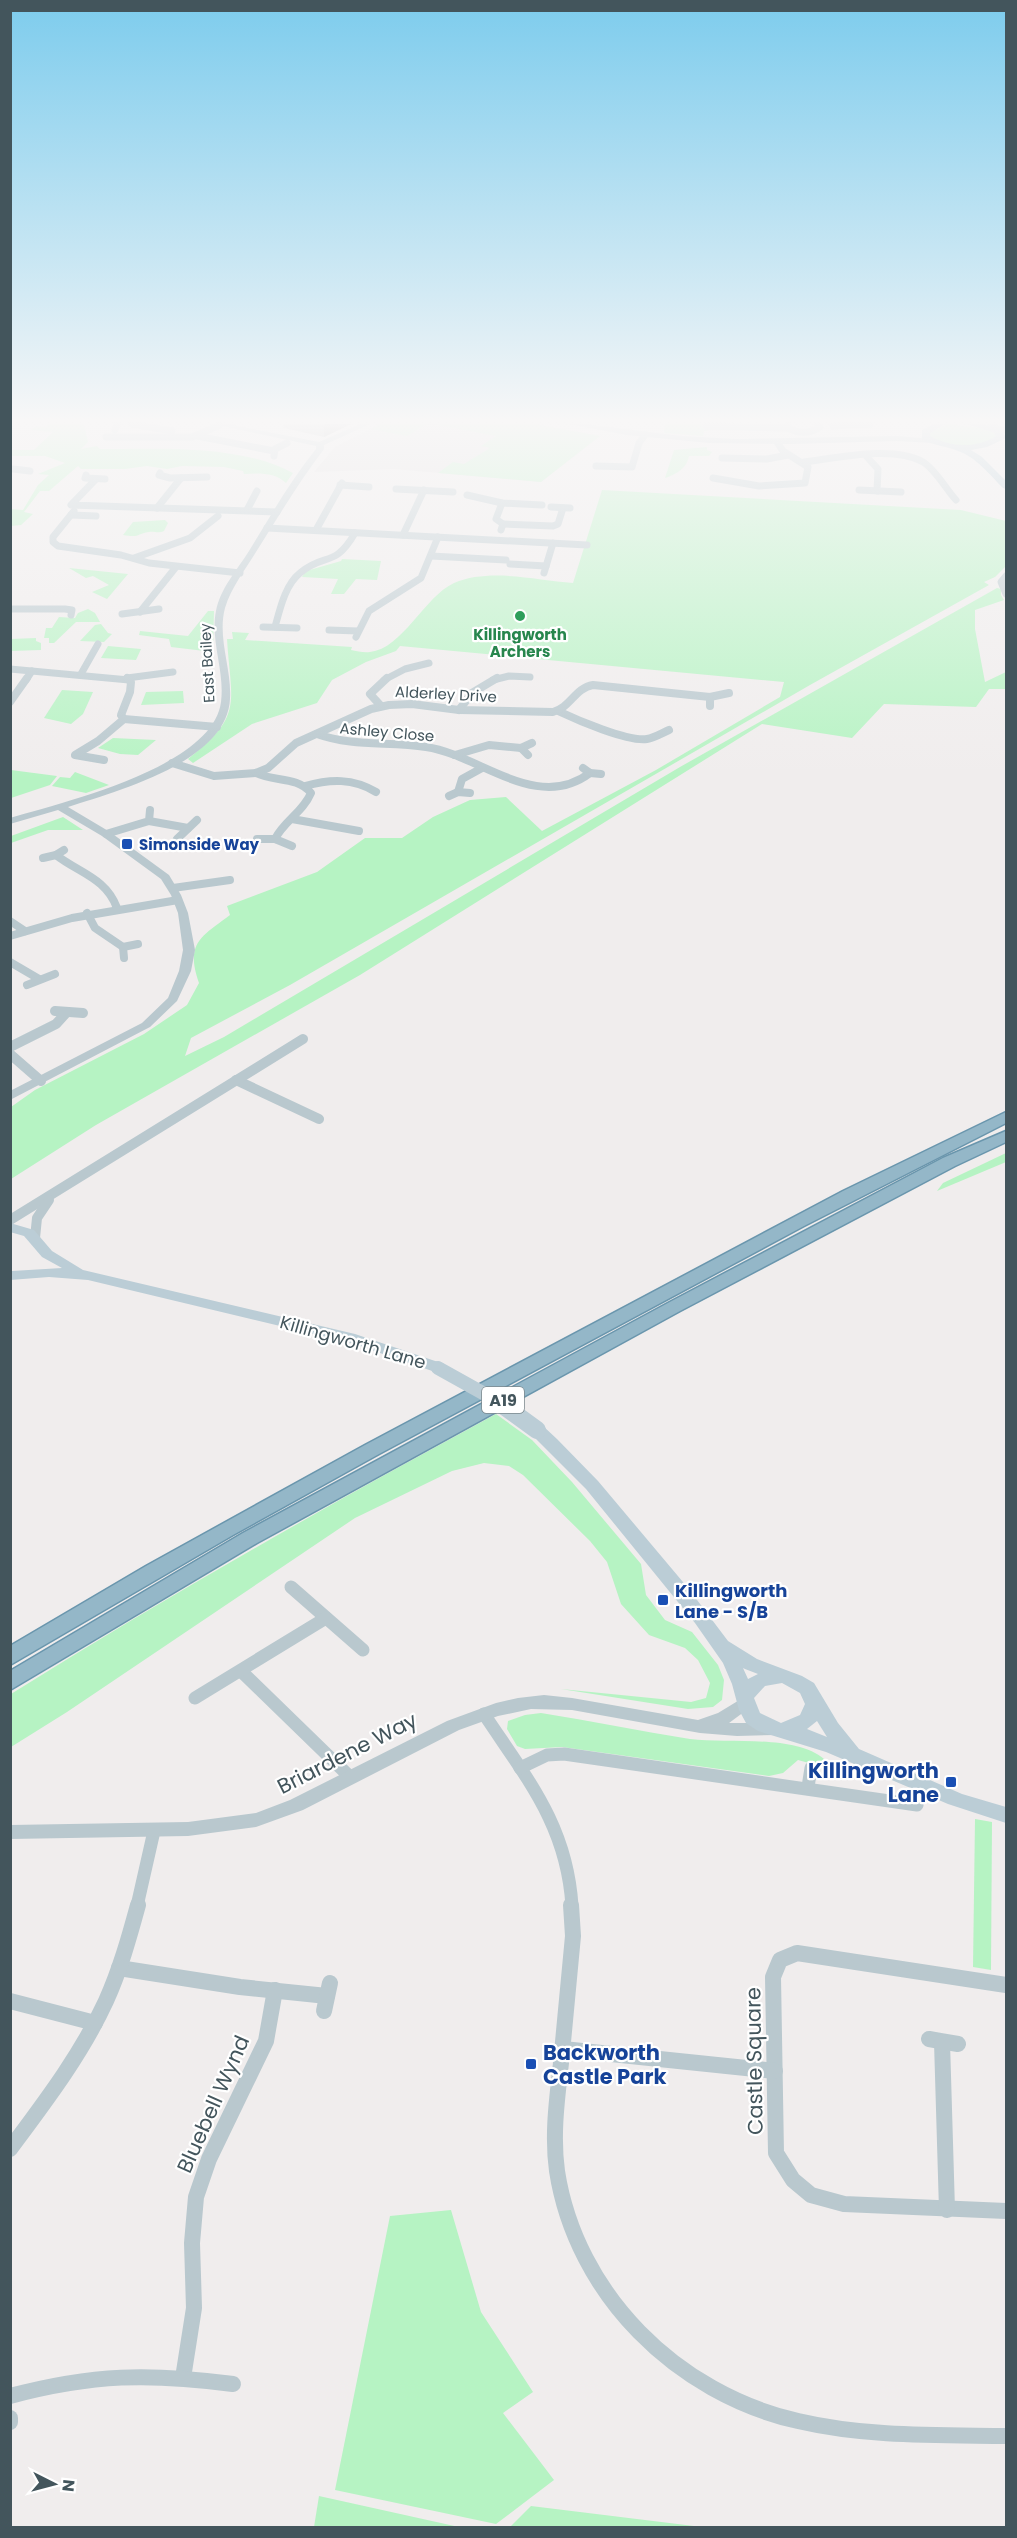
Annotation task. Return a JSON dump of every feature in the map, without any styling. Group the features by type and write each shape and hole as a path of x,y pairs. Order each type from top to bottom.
{"highway":[{"name":"A19","path":"10,1657 241,1521 408,1430 859,1189 1006,1117"},
{"name":"A19","path":"10,1682 290,1516 717,1284 949,1162 1006,1136"}],"main road":[{"path":"10,1227 23,1230 57,1261 88,1275"},
{"path":"11,1277 34,1262 39,1251 36,1241"},
{"path":"11,1277 58,1272 88,1275"},
{"name":"Killingworth Lane","path":"88,1275 355,1340 438,1368 489,1395 537,1430 573,1463 612,1508 721,1645"},
{"path":"721,1645 751,1664 802,1684 813,1697 831,1728 854,1754"},
{"path":"721,1645 736,1672 749,1712 756,1720 768,1727 782,1729 854,1754 892,1774 942,1795 1006,1815"},
{"path":"745,1700 752,1685 761,1679 783,1677"},
{"path":"782,1729 800,1725 810,1717 814,1707 813,1697"}],"street":[{"path":"53,542 58,546 134,558 149,563 240,573"},
{"path":"134,558 178,542"},
{"name":"East Bailey","path":"10,821 147,776 199,747 217,726 226,705 220,612 224,600 258,542"},
{"path":"275,627 285,598 298,575 305,569 339,556 350,542"},
{"path":"329,630 357,634 369,611 421,578 436,542"},
{"path":"543,542 587,545"},
{"path":"431,555 508,562 545,569 553,543"},
{"path":"140,612 176,567"},
{"path":"1006,576 1002,582 1006,594"},
{"path":"10,609 65,609 72,610 71,615"},
{"path":"122,614 159,609"},
{"path":"263,627 297,628"},
{"path":"81,674 98,644"},
{"path":"410,658 419,664"},
{"path":"381,706 370,694 374,687 419,664 429,663"},
{"path":"10,669 127,678 173,672"},
{"path":"10,702 32,671"},
{"path":"459,710 471,692 503,673 530,677"},
{"path":"124,719 121,716 130,692 131,682 127,678"},
{"path":"576,681 584,686"},
{"path":"558,711 569,704 575,692 584,686 613,685 710,697 729,693"},
{"path":"710,697 710,706"},
{"name":"Alderley Drive","path":"172,764 214,776 256,773 268,768 296,743 381,706 412,704 459,710 558,711"},
{"path":"558,711 579,721 643,743 669,730"},
{"path":"104,760 75,755 100,740 110,727 124,719 217,726"},
{"name":"Ashley Close","path":"317,734 344,744 417,746 455,755 482,768 551,791 575,783 590,773"},
{"name":"Ashley Close","path":"455,755 489,745 521,748 532,743"},
{"path":"521,748 528,755"},
{"path":"458,792 462,779 482,768"},
{"path":"583,768 590,773 601,774"},
{"path":"256,773 262,777 305,786 335,780 367,785 377,782"},
{"path":"367,785 376,792"},
{"path":"275,839 283,827 308,802 311,793 305,786"},
{"path":"449,796 458,792 470,794"},
{"path":"10,1096 146,1025 173,999 185,971 189,950 188,930 173,888 165,877 153,866 106,834 59,806"},
{"path":"149,821 150,810"},
{"path":"292,819 359,831"},
{"path":"177,839 197,820"},
{"path":"106,834 149,821 188,828"},
{"path":"257,839 275,839 292,846"},
{"path":"43,858 60,852 63,861 107,887 114,896 117,908"},
{"path":"173,888 213,887 230,880"},
{"path":"10,936 47,922 87,913 178,900"},
{"path":"87,913 95,928 123,947 138,944"},
{"path":"10,921 25,931"},
{"path":"123,947 124,958"},
{"path":"10,962 39,979"},
{"path":"27,986 55,974"},
{"path":"55,1011 83,1013"},
{"path":"10,1047 56,1024 67,1012"},
{"path":"10,1220 303,1039"},
{"path":"10,1054 41,1081"},
{"path":"236,1080 320,1119"},
{"path":"36,1241 37,1218 58,1192"},
{"path":"291,1587 363,1650"},
{"path":"195,1698 326,1618"},
{"path":"241,1671 350,1777"},
{"path":"697,1726 724,1718 745,1700"},
{"name":"Briardene Way","path":"10,1832 154,1831 217,1827 260,1819 295,1806 421,1741 484,1714 521,1704 542,1702 593,1708 730,1731 782,1729"},
{"path":"484,1714 555,1826 570,1876 573,1936 554,2129 555,2156 564,2209 585,2261 613,2306 645,2340 691,2375 747,2405 809,2424 850,2430 926,2435 1006,2436"},
{"path":"520,1768 547,1755 564,1754 808,1787 917,1805"},
{"path":"808,1787 811,1768"},
{"path":"10,2149 57,2084 95,2023 119,1968 139,1905 154,1831"},
{"name":"Castle Square","path":"1001,1984 797,1953 782,1957 772,1977 776,2153 782,2169 798,2186 819,2198 852,2204 1006,2211"},
{"path":"119,1968 274,1990 328,1990 324,2011"},
{"name":"Bluebell Wynd","path":"183,2378 194,2308 192,2243 196,2197 209,2159 266,2040 274,1990"},
{"path":"10,2001 95,2023"},
{"path":"947,2210 936,2041 958,2044"},
{"path":"563,2049 775,2070"},
{"path":"10,2396 88,2379 122,2376 183,2378 233,2384"}],"green space":[{"path":"586,542 1006,542 1006,566 995,577 984,582 989,585 810,685 290,985 191,1038 185,1056 224,1037 680,767 997,588 1001,589 1004,600 975,610 975,629 985,682 1006,672 1006,689 989,689 976,707 884,704 852,738 762,724 360,975 96,1125 11,1179 11,1107 35,1090 144,1034 187,1005 199,983 194,959 198,942 230,915 227,906 317,872 365,838 402,838 433,817 470,800 506,797 542,831 656,770 780,697 784,682 400,646 396,651 366,662 332,680 317,703 252,724 193,763 188,759 206,744 226,719 231,694 227,639 233,639 232,632 249,633 245,640 352,647 351,650 370,652 382,649 393,642 433,599 454,583 482,576 497,576 573,583"},
{"path":"342,559 381,561 377,580 356,579 344,594 331,594 338,579 302,577 306,571"},
{"path":"69,568 128,574 107,599 92,592 109,585 93,576 86,578"},
{"path":"88,609 95,613 100,622 76,622 54,643 49,643 49,638 44,638 46,628 52,628 59,617 75,618 78,613"},
{"path":"208,611 214,611 213,652 171,647 169,639 139,635 140,631 188,636"},
{"path":"101,624 108,633 112,634 104,642 80,641 95,625"},
{"path":"36,638 36,641 41,643 41,650 11,651 11,639"},
{"path":"108,646 141,649 136,660 101,658"},
{"path":"62,690 93,692 83,714 71,724 44,718"},
{"path":"183,691 184,703 141,705 146,692"},
{"path":"113,738 156,740 138,755 120,754 98,748"},
{"path":"11,770 57,776 50,785 11,798"},
{"path":"75,772 109,785 86,793 52,786 60,777 70,778"},
{"path":"63,817 83,830 48,830 11,843 11,836"},
{"path":"1006,1153 1006,1162 937,1191 943,1183"},
{"path":"496,1414 532,1440 572,1482 641,1564 646,1595 665,1620 692,1632 718,1665 724,1680 722,1700 713,1707 688,1709 561,1689 691,1702 706,1698 710,1683 698,1660 685,1648 649,1635 621,1604 607,1562 590,1541 523,1475 509,1466 484,1463 452,1471 355,1518 67,1712 11,1747 11,1694 251,1550"},
{"path":"541,1713 690,1739 779,1743 811,1751 824,1759 820,1766 798,1760 783,1773 769,1776 562,1747 525,1749 517,1746 507,1729 508,1721 525,1715"},
{"path":"975,1819 992,1822 991,1970 973,1967"},
{"path":"451,2210 481,2312 533,2392 503,2413 554,2480 496,2524 335,2490 390,2216"},
{"path":"319,2496 459,2527 314,2527"},
{"path":"531,2506 702,2527 510,2527"}],"place":[{"name":"Killingworth Archers","path":"520,616"},
{"name":"Simonside Way","path":"127,844"},
{"name":"Killingworth Lane - S/B","path":"663,1600"},
{"name":"Killingworth Lane","path":"951,1782"},
{"name":"Backworth Castle Park","path":"531,2064"}]}
